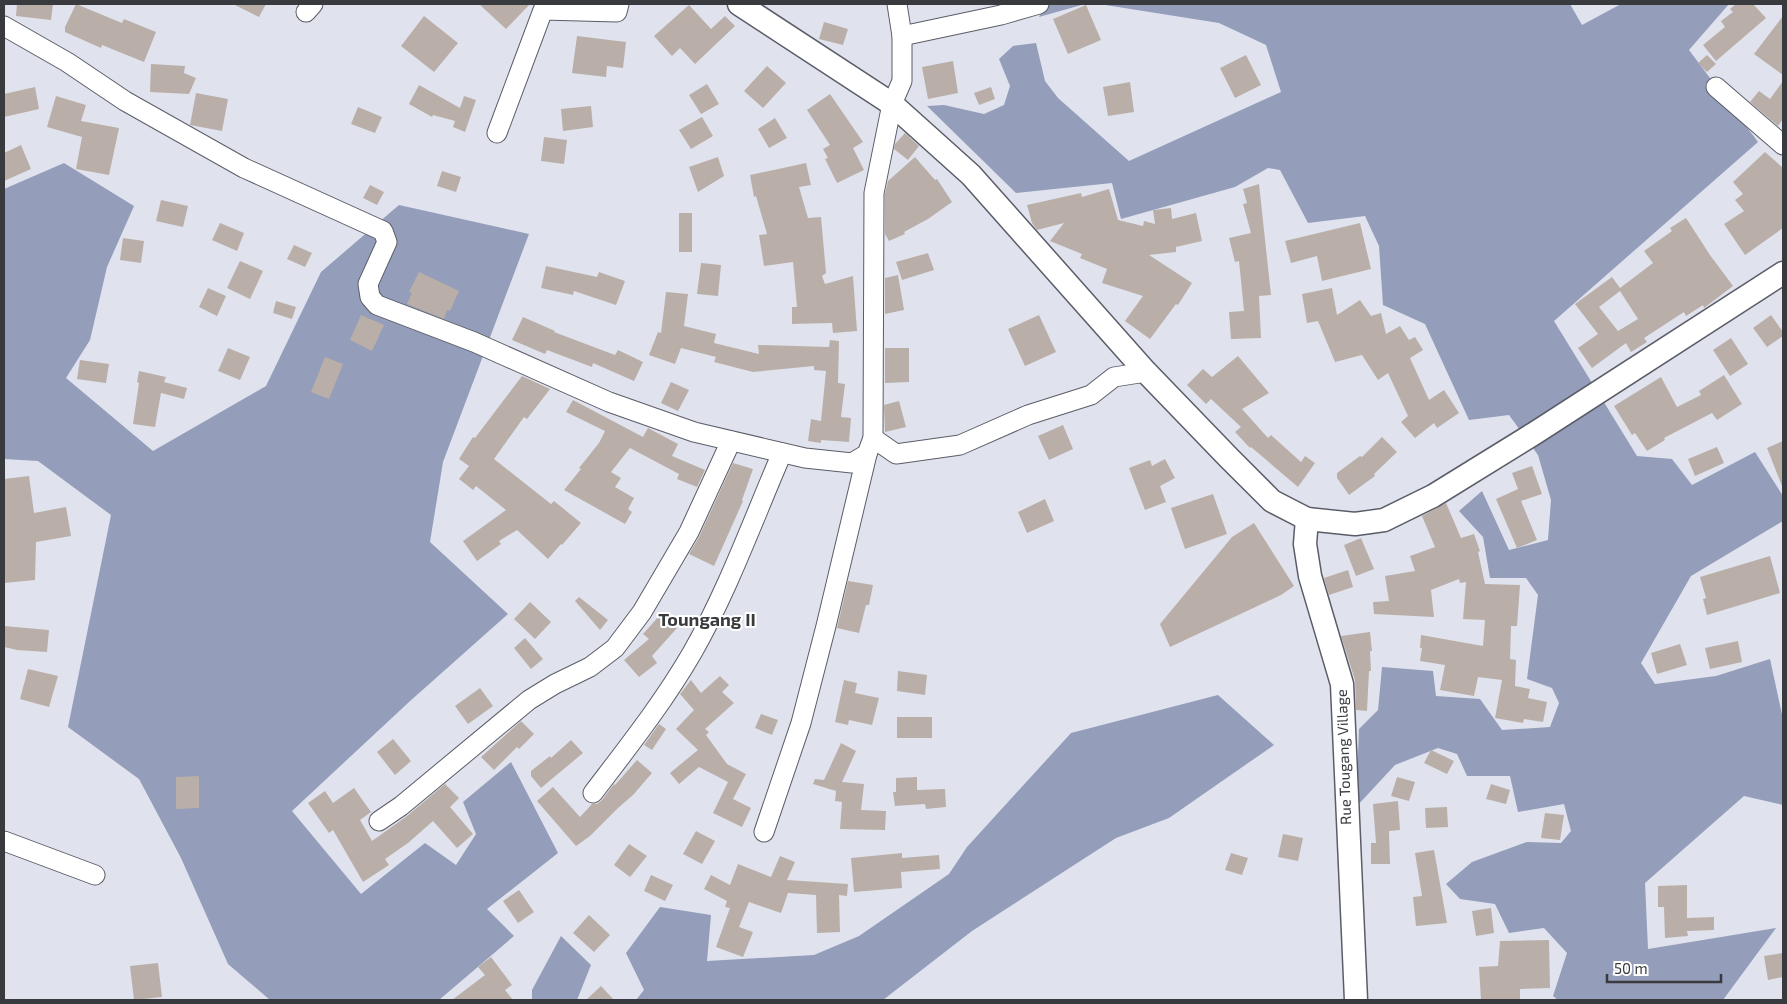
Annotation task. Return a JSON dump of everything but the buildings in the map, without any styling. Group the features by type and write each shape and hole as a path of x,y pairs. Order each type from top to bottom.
{"street":[{"path":"497,132 542,10 617,12 619,4"},
{"path":"739,4 892,104 971,175 1146,372 1272,501 1308,519 1355,524 1384,520 1433,496 1535,433 1783,273"},
{"path":"764,832 801,722 870,446 874,193 892,104 902,80 902,36 897,4"},
{"path":"902,36 1001,15 1039,4"},
{"path":"4,26 67,62 125,101 244,168 383,232 387,242 368,284 370,297 377,306 474,342 609,402 694,432 805,458 852,462 870,446"},
{"path":"1716,87 1783,145"},
{"path":"870,446 896,454 960,444 1028,415 1091,395 1114,377 1146,372"},
{"path":"379,821 401,806 529,700 555,684 590,667 615,648 642,612 689,532 731,441"},
{"path":"593,793 658,709 692,653 720,598 782,453"},
{"name":"Rue Tougang Village","path":"1308,519 1305,544 1310,576 1342,684 1356,1000"},
{"path":"4,841 95,875"}],"shaded area":[{"path":"1045,4 1085,4 1039,17"},
{"path":"1099,4 1570,4 1582,25 1621,4 1729,4 1689,50 1758,142 1554,321 1637,456 1672,459 1692,485 1755,452 1783,496 1783,521 1691,576 1641,663 1655,684 1716,676 1770,659 1783,719 1783,805 1744,796 1645,883 1648,949 1776,928 1723,1000 1558,1000 1553,996 1567,953 1544,928 1509,933 1495,904 1460,899 1446,884 1472,862 1527,842 1561,843 1571,831 1564,804 1518,812 1510,776 1467,776 1457,754 1438,748 1395,765 1356,807 1359,729 1378,710 1382,667 1433,671 1436,696 1480,699 1502,730 1550,727 1559,703 1552,688 1527,679 1538,595 1526,578 1490,578 1483,537 1459,511 1482,491 1509,550 1548,540 1551,500 1538,455 1509,415 1469,420 1425,324 1383,305 1379,246 1365,216 1308,223 1280,170 1268,168 1235,187 1121,219 1112,183 1016,193 927,106 944,105 984,114 1004,105 1010,86 999,59 1013,46 1036,43 1045,81 1058,98 1129,161 1281,92 1266,45 1219,23"},
{"path":"64,163 134,206 107,267 90,340 66,378 153,451 266,386 321,272 399,205 529,234 443,462 430,542 508,614 409,702 292,811 361,894 425,843 456,865 476,834 463,802 511,762 558,853 487,909 514,936 439,1000 270,1000 228,964 181,858 139,779 68,727 111,515 38,461 4,459 4,189"},
{"path":"1218,695 1274,745 1169,818 1116,838 972,931 883,1000 636,1000 644,990 626,953 660,907 711,915 707,961 814,955 859,936 949,874 967,847 1071,733"},
{"path":"561,936 591,965 577,1000 532,1000 532,990"}],"district":[{"name":"Toungang II","path":"707,620"}]}
